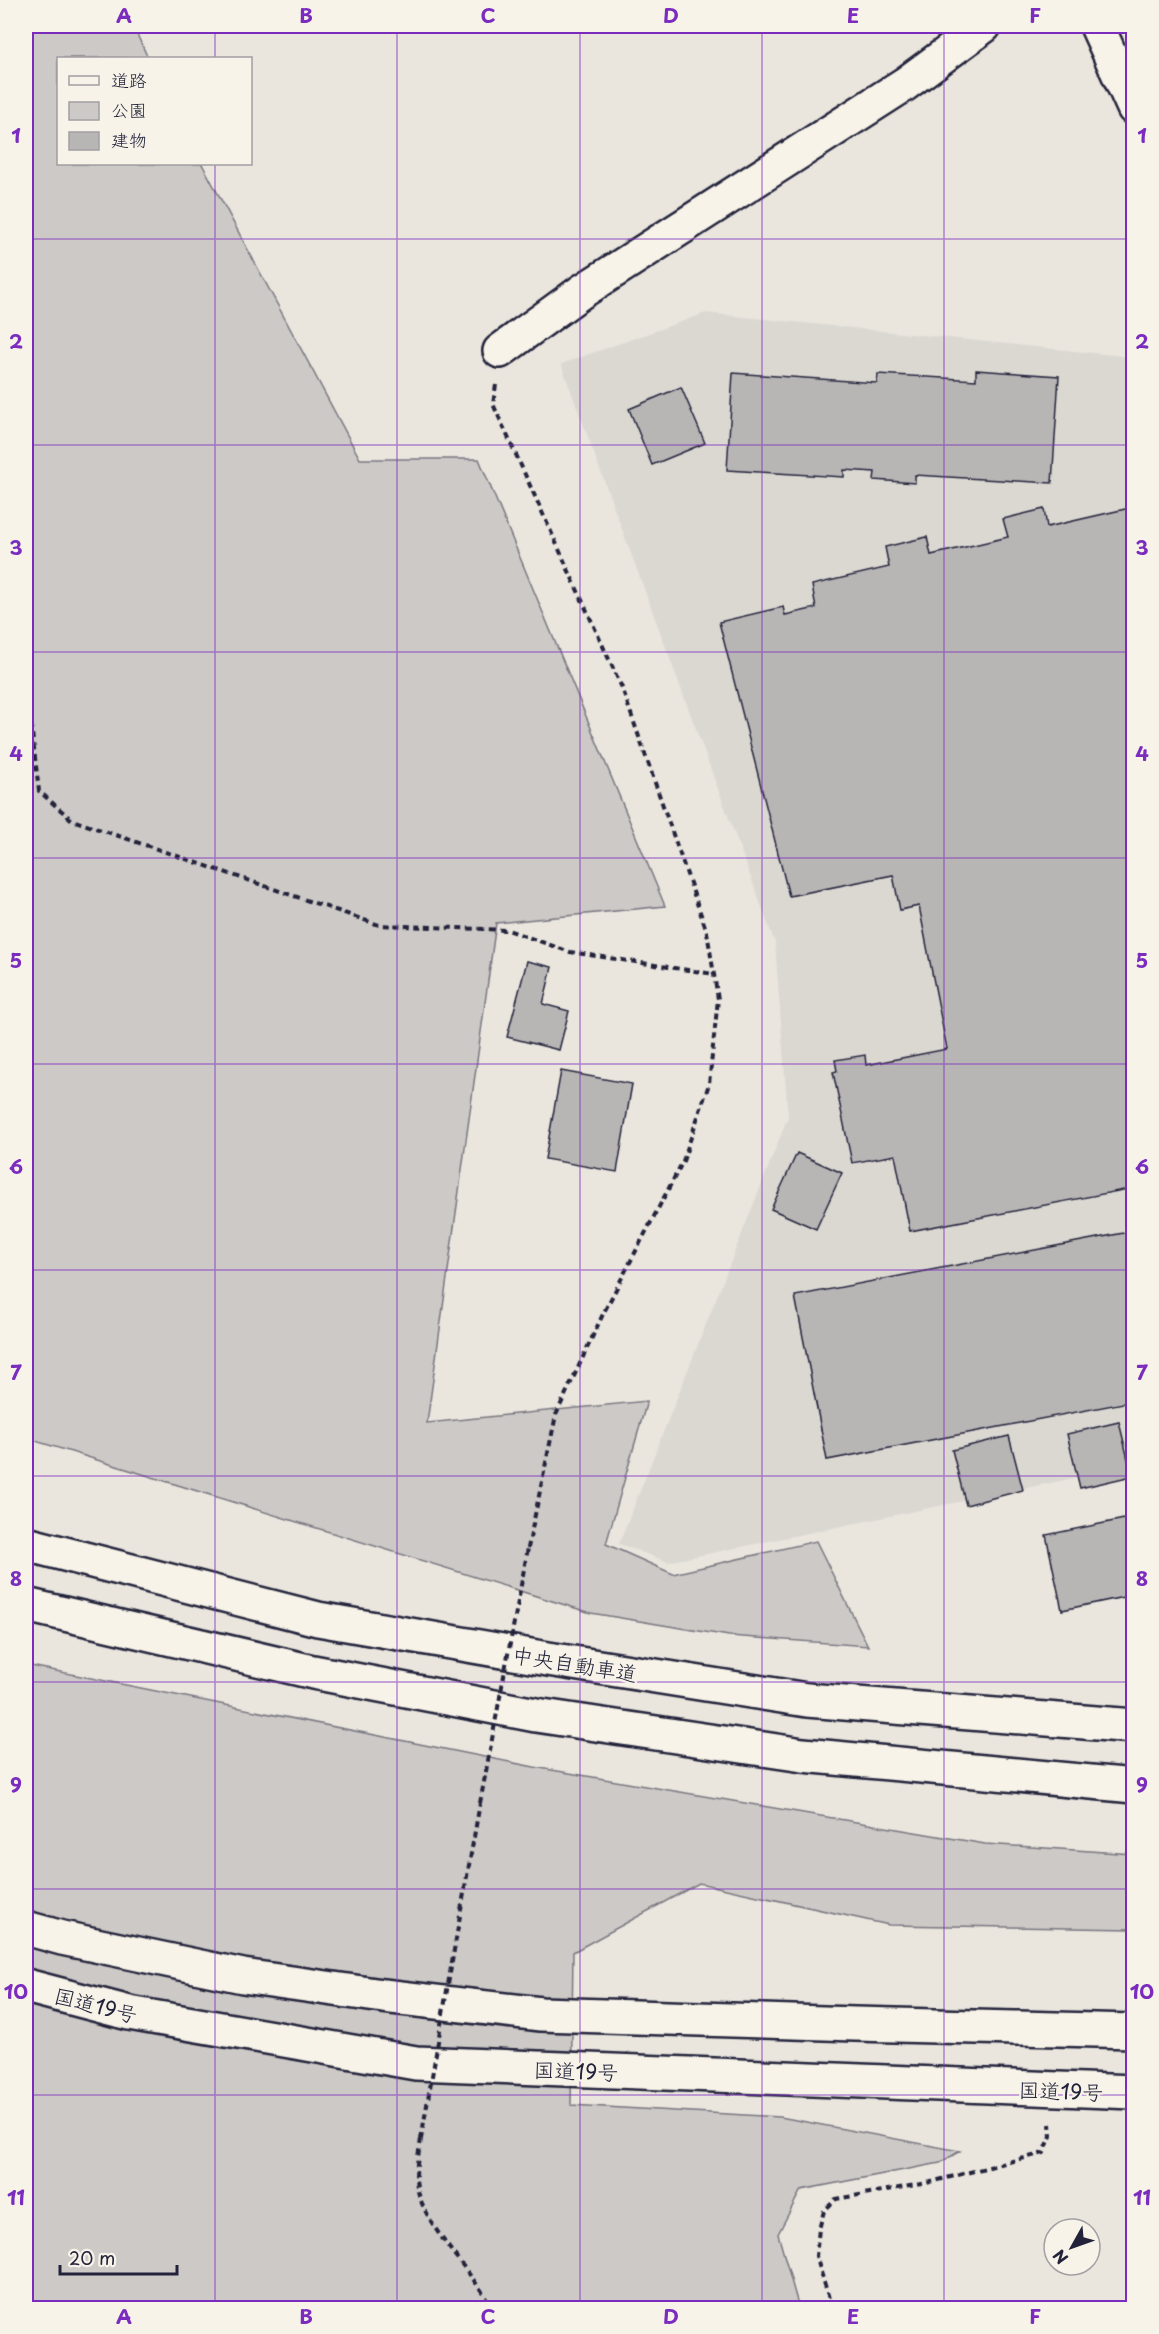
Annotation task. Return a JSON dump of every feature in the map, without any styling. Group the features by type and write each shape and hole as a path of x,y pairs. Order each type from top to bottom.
{"main road":[{"path":"500,351 581,292 905,84 984,26"},
{"path":"1097,26 1134,108"},
{"name":"中央自動車道","path":"26,1544 318,1619 548,1659 807,1700 1134,1726"},
{"path":"26,1605 313,1672 536,1715 803,1755 1087,1784 1134,1786"},
{"path":"26,1928 62,1938 243,1976 383,1996 541,2014 855,2025 1134,2031"},
{"name":"国道19号","path":"26,1986 129,2013 416,2064 1134,2092"}],"path":[{"path":"492,2308 483,2291 426,2214 416,2178 421,2139 480,1803 528,1548 556,1415 603,1314 683,1161 709,1084 718,999 707,932 622,688 493,404 500,351"},
{"path":"26,682 39,791 72,820 379,925 508,930 570,952 714,974"},
{"path":"832,2308 816,2256 824,2211 836,2199 927,2184 1044,2153 1051,2136 1047,2089"}],"shaded area":[{"path":"706,313 1133,357 1133,1466 668,1562 619,1544 788,1117 775,943 561,364"}],"green space":[{"path":"26,26 133,26 148,57 57,57 57,165 203,165 360,459 479,459 665,906 496,923 427,1423 647,1401 606,1544 673,1574 816,1541 868,1646 729,1636 591,1613 26,1438"},
{"path":"26,1665 534,1767 985,1844 1133,1854 1133,1929 889,1925 699,1883 573,1952 571,2105 780,2117 960,2151 940,2163 801,2190 778,2234 799,2308 26,2308"}],"building":[{"path":"976,370 1059,376 1052,483 915,475 915,483 874,480 875,472 844,470 844,477 727,470 733,373 877,383 878,374 976,380"},
{"path":"681,387 705,443 652,465 629,409"},
{"path":"1134,476 1134,505 1127,477"},
{"path":"1134,507 1134,1188 910,1231 895,1155 852,1163 833,1072 837,1071 835,1060 865,1055 866,1065 947,1049 919,906 900,910 893,875 789,896 719,622 783,607 785,615 816,608 812,585 889,567 885,547 927,537 931,555 1008,537 1003,519 1044,509 1047,527"},
{"path":"527,961 552,967 543,1004 569,1011 559,1050 507,1037"},
{"path":"561,1071 632,1084 617,1172 545,1159"},
{"path":"797,1153 842,1173 816,1229 771,1209"},
{"path":"1134,1231 1134,1401 827,1460 795,1296"},
{"path":"1119,1422 1132,1476 1080,1488 1067,1434"},
{"path":"1009,1436 1023,1490 966,1505 952,1450"},
{"path":"1134,1517 1134,1615 1128,1615 1124,1597 1062,1610 1046,1535"}]}
